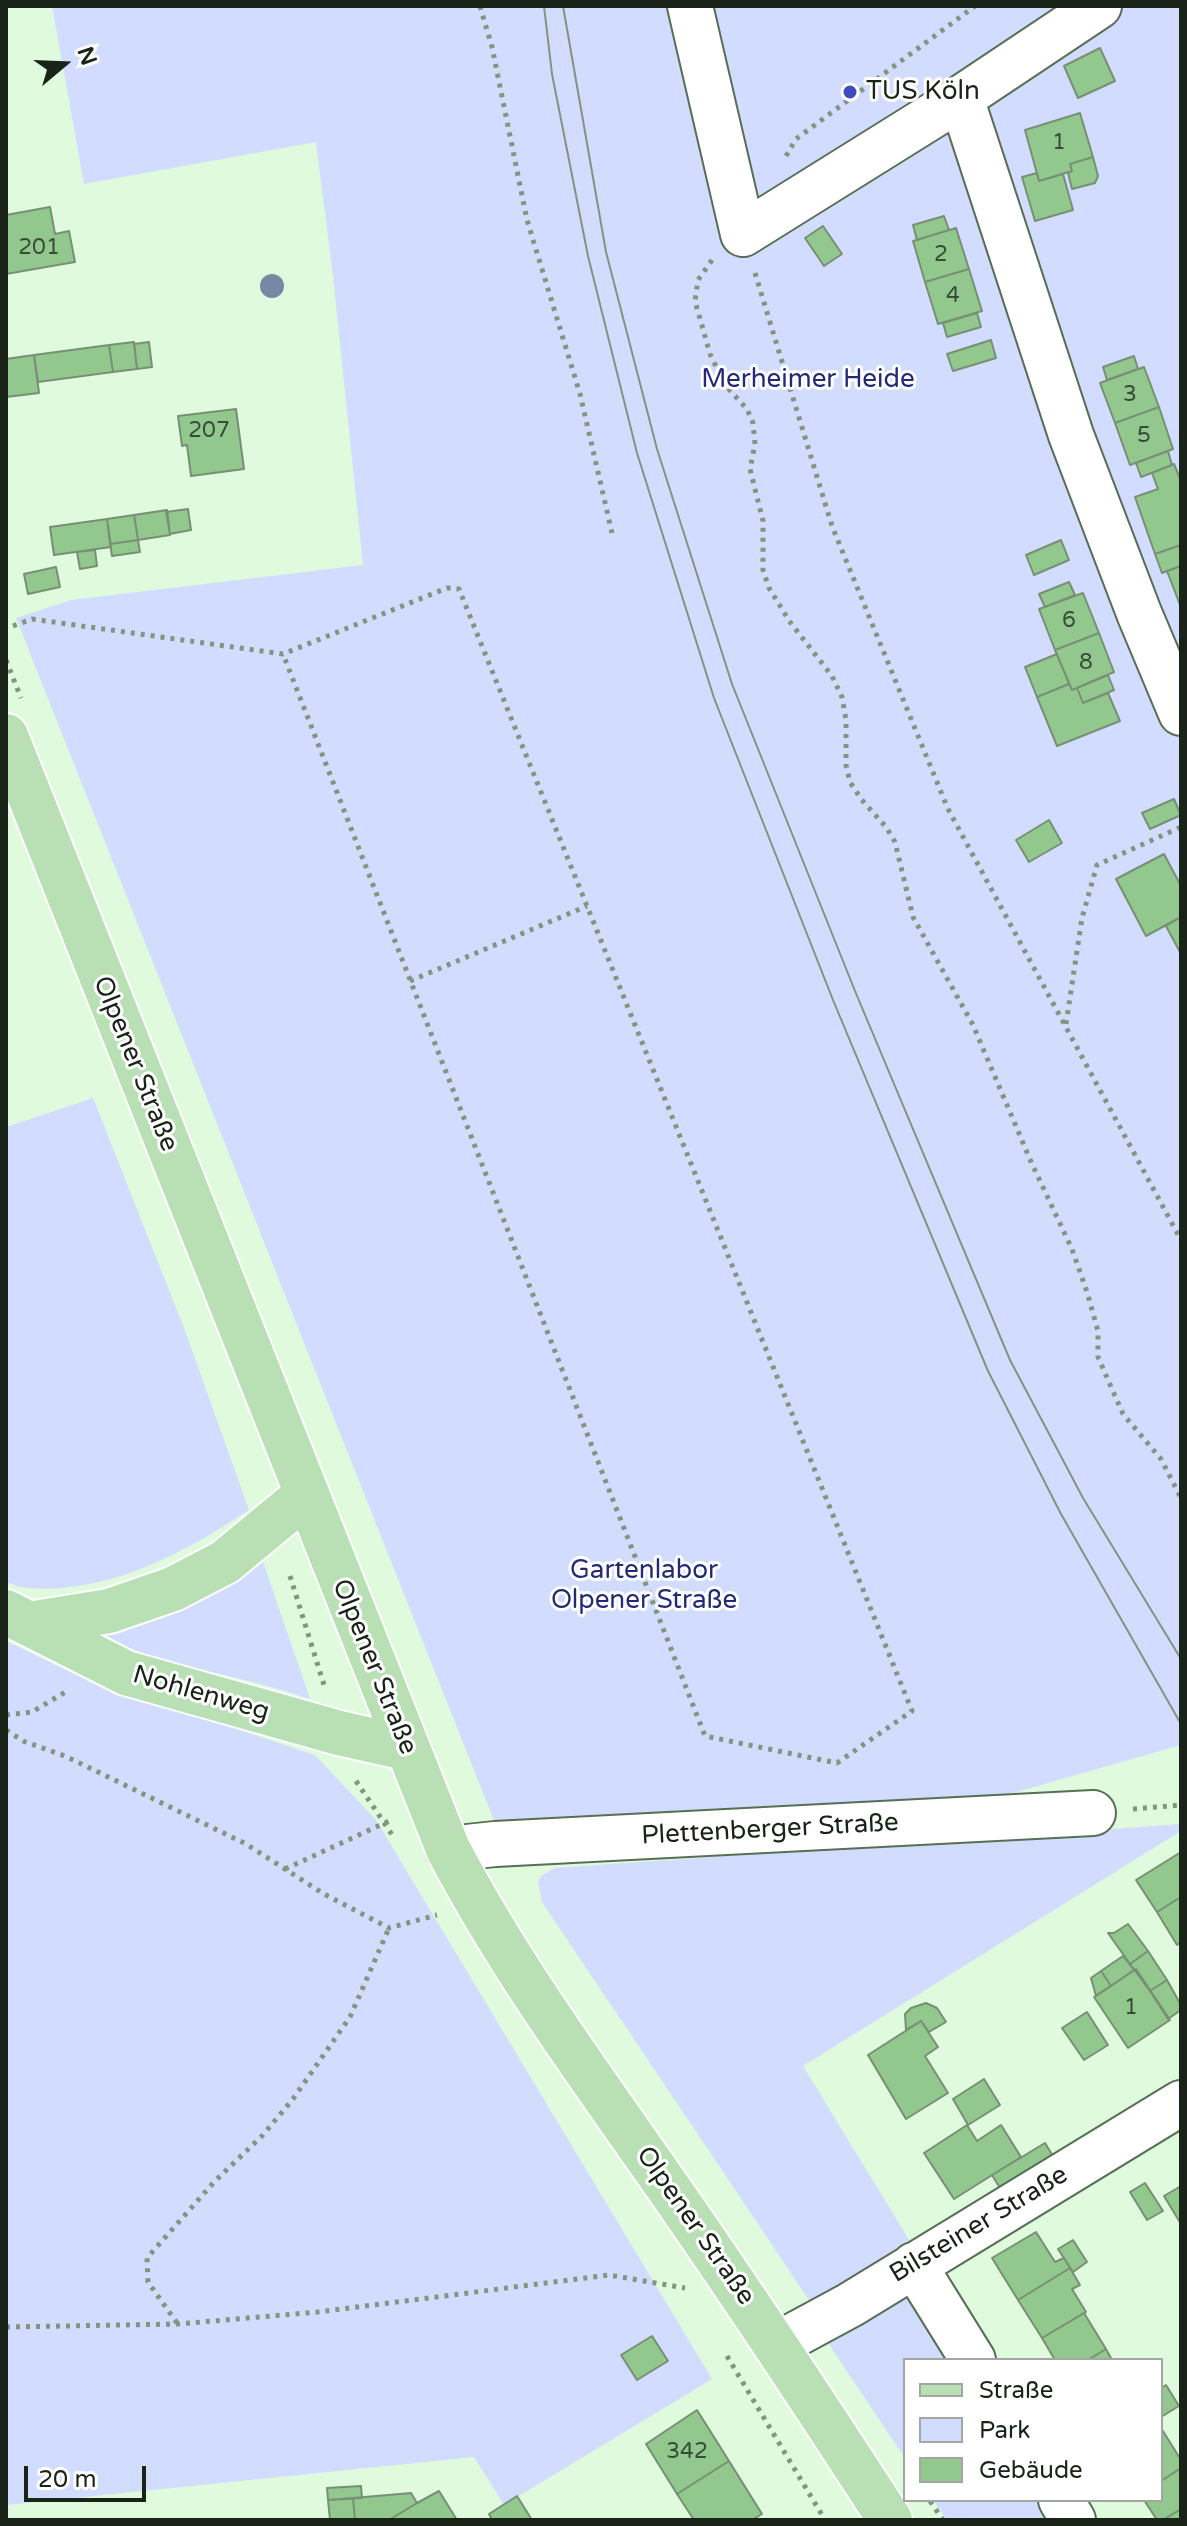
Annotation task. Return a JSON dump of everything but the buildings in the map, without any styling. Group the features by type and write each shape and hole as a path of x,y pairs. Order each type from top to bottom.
{"main road":[{"name":"Olpener Straße","path":"6,736 289,1508 406,1748 448,1849 476,1903 564,2038 727,2272 890,2520"},
{"path":"18,1618 109,1611 173,1589 225,1562 289,1508"},
{"name":"Nohlenweg","path":"18,1618 126,1673 339,1733 406,1748"}],"street":[{"path":"690,6 743,234 961,98 1099,6"},
{"path":"961,98 1071,435 1181,713"},
{"name":"Plettenberger Straße","path":"448,1849 1093,1813"},
{"name":"Bilsteiner Straße","path":"776,2345 850,2305 1181,2103"},
{"path":"914,2265 972,2358"},
{"path":"1062,2502 1073,2520"}],"path":[{"path":"480,6 492,47 527,220 580,394 612,533"},
{"path":"781,166 796,139 975,6"},
{"path":"1181,1240 948,809 832,526 743,234 711,260 698,280 695,301 710,354 725,385 747,409 753,423 755,444 750,469 763,521 763,570 769,588 790,622 832,676 842,697 850,782 895,842 913,917 973,1025 1072,1249 1098,1331 1098,1357 1123,1414 1161,1459 1181,1498"},
{"path":"13,626 32,619 283,654 447,588 459,589 912,1711 837,1763 705,1736 283,654"},
{"path":"1066,1024 1082,918 1097,865 1181,827"},
{"path":"410,981 587,906"},
{"path":"289,1508 339,1733"},
{"path":"6,1730 23,1741 65,1756 246,1844 324,1894 389,1928 438,1914"},
{"path":"285,1869 386,1822 353,1777"},
{"path":"178,2324 148,2282 147,2258 293,2099 350,2017 389,1928"},
{"path":"6,2327 178,2324 318,2312 609,2275 687,2288 727,2272"},
{"path":"719,2343 825,2520"},
{"path":"930,2502 943,2520"}],"green space":[{"name":"Merheimer Heide","path":"52,6 1181,6 1181,1745 978,1803 497,1828 16,618 71,600 363,565 316,142 84,184"},
{"path":"93,1098 184,1328 249,1510 182,1550 136,1571 87,1584 26,1588 6,1582 6,1127"},
{"path":"260,1553 310,1699 173,1663 93,1636"},
{"path":"6,1641 83,1678 315,1755 376,1820 712,2379 504,2505 474,2457 6,2505"},
{"path":"1181,1824 1181,1831 803,2066 914,2248 815,2309 542,1902 538,1882 541,1876 555,1868"},
{"path":"904,2288 961,2358 903,2358 903,2455 826,2340"},
{"path":"934,2502 1041,2502 1052,2520 947,2520"}],"tram line":[{"path":"544,6 552,74 588,256 637,453 714,698 833,1000 988,1371 1061,1514 1181,1724"},
{"path":"563,6 606,252 657,449 732,684 855,991 1010,1360 1083,1498 1181,1659"}],"place":[{"name":"TUS Köln","path":"850,92"}],"park label":[{"name":"Gartenlabor Olpener Straße","path":"644,1586"}]}
